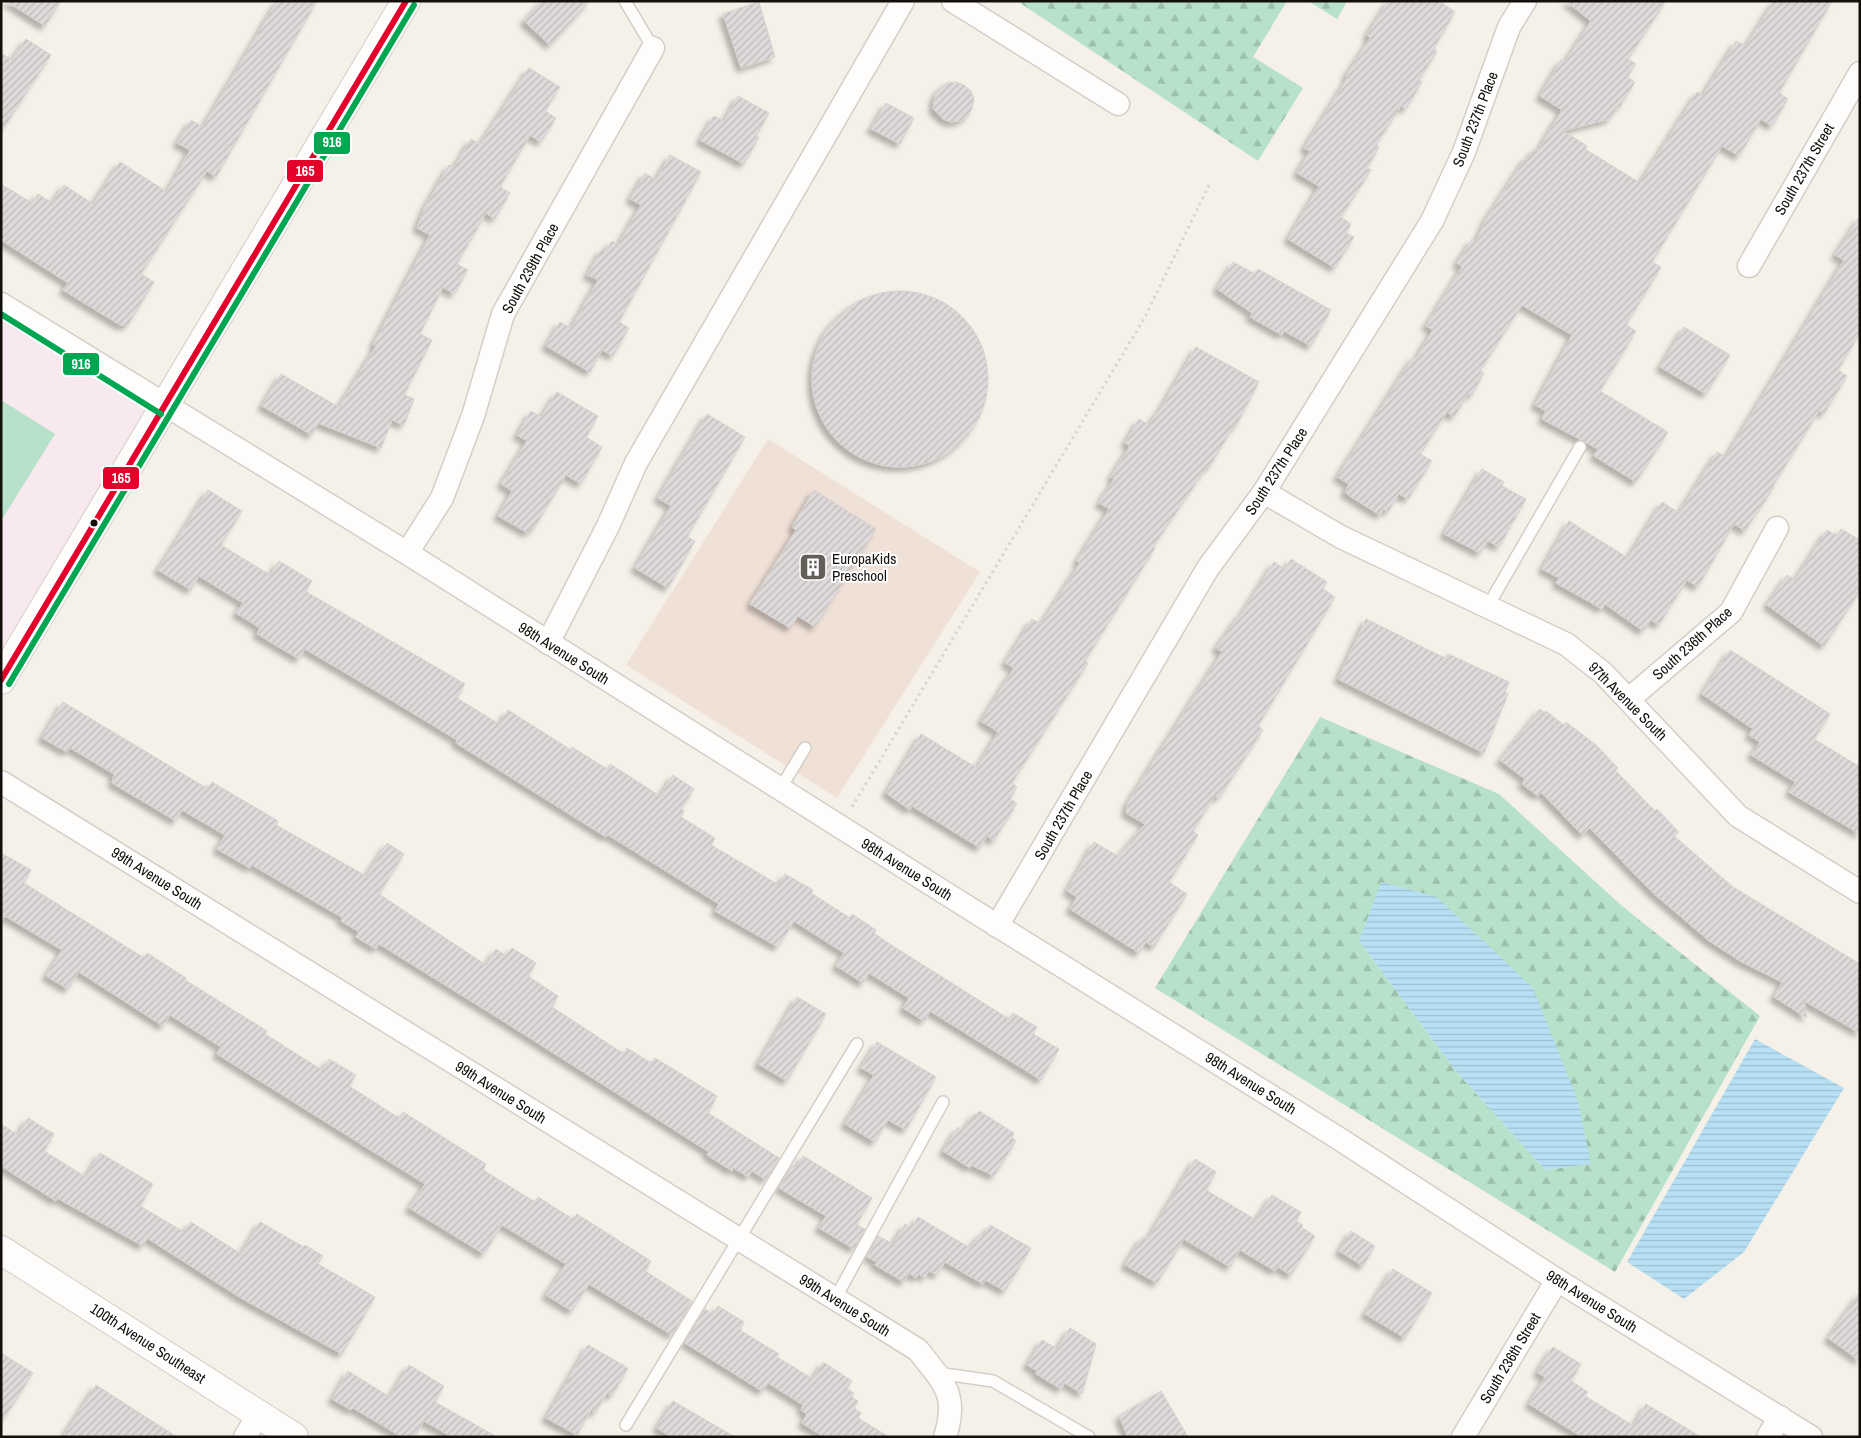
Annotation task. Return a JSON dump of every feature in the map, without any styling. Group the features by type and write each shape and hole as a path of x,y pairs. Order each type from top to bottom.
{"main road":[{"path":"1,680 166,407 406,1"},
{"name":"100th Avenue Southeast","path":"1,1250 159,1348 252,1426 294,1437"}],"street":[{"path":"548,643 608,526 636,463 902,1"},
{"path":"953,1 1118,104"},
{"name":"South 237th Place","path":"997,926 1208,568 1264,492 1432,221 1464,152 1509,28 1525,1"},
{"name":"South 239th Place","path":"406,553 442,498 472,416 503,314 653,48"},
{"name":"South 237th Street","path":"1749,266 1860,73"},
{"name":"98th Avenue South","path":"1,304 406,553 997,926 1338,1138 1557,1280 1811,1437"},
{"name":"97th Avenue South","path":"1264,492 1341,537 1566,644 1603,673 1738,816 1860,892"},
{"name":"South 236th Place","path":"1629,700 1731,612 1777,528"},
{"name":"99th Avenue South","path":"1,782 918,1350 950,1395 950,1420 945,1437"},
{"name":"South 236th Street","path":"1463,1437 1557,1280"},
{"path":"1768,1437 1780,1417"}],"lane":[{"path":"625,1 653,48"},
{"path":"1488,606 1580,447"},
{"path":"780,789 805,748"},
{"path":"626,1425 857,1044"},
{"path":"835,1299 943,1102"},
{"path":"936,1373 993,1381 1088,1437"}],"path":[{"path":"840,827 1145,317 1210,183"}],"shaded area":[{"path":"1,303 166,407 1,679"},
{"path":"768,439 980,572 837,798 626,665"}],"green space":[{"path":"1017,1 1287,1 1253,57 1303,88 1258,161"},
{"path":"1308,1 1347,1 1337,19"},
{"path":"1,400 55,434 1,521"},
{"path":"1320,717 1499,794 1622,906 1760,1016 1615,1272 1155,988","holes":["1359,941 1590,1164 1545,1170 1455,1070"]}],"water":[{"path":"1381,882 1437,897 1533,988 1578,1101 1591,1164 1545,1170 1455,1070 1359,941"},
{"path":"1755,1039 1844,1088 1744,1252 1684,1299 1627,1262"}],"building":[{"path":"6,1 61,1 45,26"},
{"path":"277,1 317,1 216,177 207,171 141,274 154,282 128,325 120,325 63,290 68,283 1,240 1,184 32,203 38,194 52,203 64,185 93,204 120,162 167,192 190,150 177,143 191,120 203,127"},
{"path":"542,1 590,1 550,45 524,21"},
{"path":"1388,1 1439,1 1455,12 1434,48 1437,52 1419,80 1422,82 1406,109 1401,106 1376,145 1379,147 1367,168 1371,170 1341,217 1351,224 1346,233 1354,237 1335,268 1288,239 1319,186 1297,173 1310,151 1304,148 1348,77 1346,76 1370,38 1367,35"},
{"path":"1566,1 1666,1 1628,59 1636,64 1627,77 1635,82 1619,108 1617,107 1610,119 1563,131 1587,146 1585,149 1640,183 1697,92 1703,95 1736,41 1746,46 1774,1 1832,1 1779,93 1788,99 1772,126 1761,119 1739,156 1722,146 1652,262 1661,267 1626,325 1636,331 1600,391 1668,432 1636,482 1594,456 1598,449 1542,419 1546,411 1535,405 1572,335 1522,305 1480,371 1484,373 1472,395 1468,394 1454,417 1447,412 1420,454 1432,461 1408,499 1399,494 1388,512 1384,509 1380,515 1348,495 1345,492 1349,484 1337,477 1413,357 1416,358 1433,330 1426,326 1462,267 1457,263 1472,239 1476,242 1486,219 1511,180 1526,157 1528,158 1535,148 1538,150 1562,110 1540,96 1561,60 1565,62 1591,21"},
{"path":"759,2 775,57 741,68 723,14"},
{"path":"26,39 51,55 1,132 1,53 12,60"},
{"path":"529,68 560,87 545,111 556,118 541,142 530,135 500,187 510,193 495,219 486,213 457,264 468,270 454,294 443,287 420,334 432,340 404,395 414,399 404,425 392,420 381,448 318,423 312,435 262,406 281,374 339,407 376,346 373,345 430,235 417,228 425,207 449,165 454,168 471,139 480,144"},
{"path":"956,82 964,85 971,91 974,100 968,116 960,121 951,122 943,119 933,109 935,95 940,88 947,83"},
{"path":"738,96 769,113 756,136 759,137 744,164 700,140 714,116 724,121"},
{"path":"886,103 914,118 900,144 871,129"},
{"path":"670,155 701,172 619,322 629,328 613,356 602,350 590,372 546,346 560,322 571,328 598,280 587,275 602,249 606,251 612,241 618,245 641,205 630,199 645,173 656,180"},
{"path":"1860,216 1860,333 1838,370 1847,376 1824,414 1819,411 1774,487 1745,531 1734,524 1698,587 1687,580 1659,625 1651,620 1643,631 1605,604 1602,609 1556,583 1559,578 1542,569 1569,521 1628,558 1662,502 1679,513 1717,452 1726,457 1844,260 1835,255"},
{"path":"1233,262 1255,274 1258,269 1331,310 1311,346 1284,331 1282,335 1250,317 1252,313 1217,289"},
{"path":"900,291 934,298 956,311 968,323 984,353 988,379 981,413 968,435 956,447 926,463 900,467 866,460 844,447 832,435 816,405 812,379 819,345 832,323 844,311 874,295"},
{"path":"1684,327 1730,355 1706,394 1660,367"},
{"path":"1196,347 1259,382 1235,428 1233,427 1209,468 1207,467 1153,547 1155,548 1085,661 1088,663 1012,783 1017,787 1010,799 1017,803 994,841 987,836 980,848 912,806 910,810 886,793 921,734 977,768 998,732 981,721 1014,668 1005,663 1032,619 1041,624 1080,563 1077,561 1109,509 1099,503 1114,479 1111,477 1130,446 1125,443 1139,419 1149,425 1158,413"},
{"path":"557,392 598,416 586,437 602,447 581,484 566,475 533,530 531,528 528,533 498,516 512,491 501,484 527,441 517,435 531,411 541,417"},
{"path":"707,414 745,437 687,537 695,541 668,588 635,568 671,506 658,498"},
{"path":"1482,469 1504,482 1502,486 1526,499 1499,547 1488,541 1480,553 1444,534"},
{"path":"208,490 242,511 221,545 270,575 279,561 312,581 305,591 465,684 457,698 499,724 508,710 571,750 572,747 607,769 610,764 660,796 673,775 694,789 681,809 684,811 681,817 715,838 711,845 779,885 785,874 813,890 811,893 850,918 852,914 876,930 874,933 888,943 1009,1019 1013,1013 1037,1027 1033,1034 1059,1049 1041,1080 930,1011 924,1021 903,1008 909,998 869,973 863,983 836,966 844,953 794,921 778,947 715,911 719,904 608,835 606,837 456,743 457,740 383,695 305,649 299,659 257,634 260,628 236,613 243,603 199,576 191,590 158,570"},
{"name":"EuropaKids Preschool","path":"814,490 876,529 815,627 798,616 790,628 750,604 796,530 792,527"},
{"path":"1841,529 1860,540 1860,591 1824,646 1767,605 1787,575 1795,580 1827,530 1837,536"},
{"path":"1291,559 1327,582 1323,589 1335,597 1258,726 1263,730 1219,798 1215,796 1193,831 1198,835 1169,882 1187,894 1154,947 1146,942 1139,953 1070,909 1077,897 1067,891 1094,842 1118,856 1145,824 1126,813 1128,802 1222,652 1216,648 1241,615 1274,562 1285,569"},
{"path":"1366,619 1445,658 1448,654 1509,682 1505,692 1508,694 1484,753 1338,679"},
{"path":"1730,650 1830,714 1814,739 1860,767 1860,834 1789,792 1795,782 1751,755 1760,742 1749,735 1753,729 1702,694"},
{"path":"63,702 208,789 212,782 278,821 276,825 366,876 387,843 404,854 379,894 486,965 496,949 506,956 512,948 536,963 528,976 558,996 552,1007 624,1054 627,1048 651,1063 655,1058 717,1096 708,1113 779,1158 766,1180 752,1171 748,1177 734,1168 732,1171 707,1155 709,1152 500,1019 379,944 376,949 356,937 359,932 341,921 343,918 252,865 250,868 217,849 225,835 182,810 176,821 112,783 114,774 70,748 67,752 42,738"},
{"path":"1540,709 1545,713 1546,711 1564,725 1566,722 1596,745 1618,768 1615,770 1655,811 1657,809 1679,832 1674,836 1733,887 1860,964 1860,1033 1804,1001 1807,1018 1774,997 1782,982 1740,961 1708,940 1653,893 1590,828 1582,835 1541,792 1538,796 1522,784 1525,779 1500,760"},
{"path":"1,853 31,870 24,883 144,958 147,953 186,978 185,980 267,1031 265,1034 322,1070 329,1059 356,1075 349,1086 399,1118 403,1112 486,1164 483,1170 535,1202 538,1197 573,1219 577,1214 651,1261 645,1271 692,1301 672,1335 589,1284 572,1311 546,1295 566,1264 502,1225 484,1254 409,1208 425,1184 217,1054 221,1047 170,1015 163,1026 79,972 68,989 46,976 62,950 5,916 1,922"},
{"path":"797,997 826,1014 787,1081 758,1064"},
{"path":"877,1042 936,1077 906,1130 888,1120 875,1142 845,1124 874,1075 861,1068"},
{"path":"979,1111 1014,1133 1012,1138 1016,1141 994,1176 971,1165 970,1168 943,1151 958,1127 963,1131 974,1114 976,1116"},
{"path":"28,1118 54,1134 44,1151 86,1177 100,1153 153,1184 140,1206 184,1232 191,1222 241,1254 260,1222 323,1256 318,1264 375,1297 342,1354 241,1298 147,1238 143,1246 57,1198 56,1201 1,1166 1,1124 18,1135"},
{"path":"803,1156 872,1198 856,1225 865,1229 854,1249 819,1228 826,1216 779,1188 792,1166 796,1168"},
{"path":"1195,1159 1216,1172 1206,1190 1256,1220 1272,1195 1301,1212 1296,1221 1303,1225 1301,1227 1315,1236 1291,1275 1278,1267 1275,1271 1240,1250 1230,1267 1184,1239 1157,1283 1125,1265 1142,1237 1147,1240"},
{"path":"918,1217 970,1248 981,1233 984,1235 990,1225 1031,1248 1005,1291 985,1280 983,1284 945,1262 937,1275 929,1271 925,1278 919,1274 916,1278 909,1273 904,1282 875,1265 877,1262 867,1257 878,1236 893,1244 905,1224 912,1228"},
{"path":"1351,1231 1375,1246 1363,1266 1339,1251"},
{"path":"1393,1269 1432,1293 1405,1338 1365,1314"},
{"path":"1860,1292 1860,1361 1828,1338"},
{"path":"718,1306 744,1322 740,1330 779,1354 777,1357 813,1379 823,1362 852,1381 847,1389 854,1393 852,1397 858,1401 854,1408 861,1413 858,1418 889,1437 824,1437 802,1423 807,1414 801,1410 803,1405 768,1383 762,1391 685,1343 705,1309 713,1314"},
{"path":"1070,1328 1096,1344 1082,1394 1065,1383 1061,1389 1036,1374 1037,1371 1027,1365 1042,1340 1057,1349"},
{"path":"588,1345 628,1368 612,1396 607,1393 595,1413 591,1410 577,1435 546,1418"},
{"path":"1553,1347 1581,1364 1571,1381 1588,1392 1585,1396 1634,1426 1646,1404 1701,1437 1582,1437 1529,1404 1545,1377 1537,1372"},
{"path":"1,1353 33,1373 1,1423"},
{"path":"409,1365 444,1386 435,1402 497,1437 452,1437 424,1421 414,1437 402,1437 353,1408 351,1410 332,1399 348,1371 390,1397"},
{"path":"96,1385 177,1437 63,1437"},
{"path":"1161,1391 1188,1437 1128,1437 1119,1416"},
{"path":"673,1401 735,1437 671,1437 657,1428"}],"transit line":[{"name":"165","path":"1,680 406,1"},
{"name":"916","path":"9,684 414,5"},
{"name":"916","path":"1,314 161,414"}],"place":[{"name":"EuropaKids Preschool","path":"813,567"}]}
